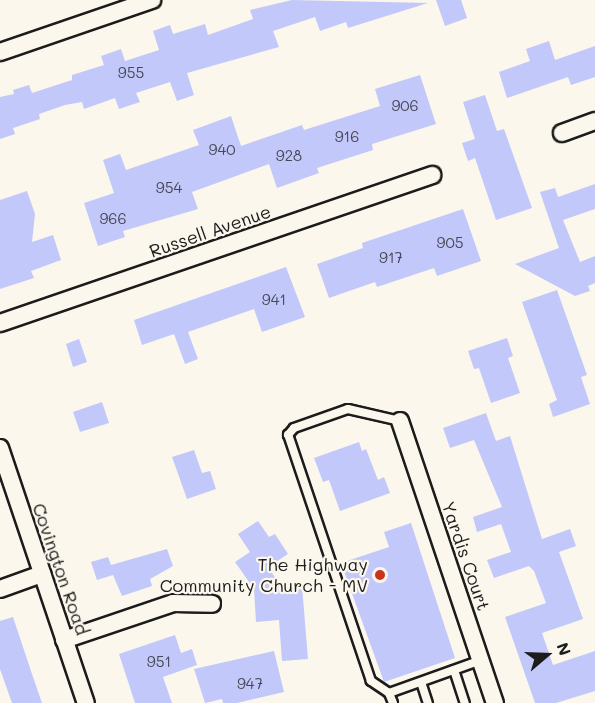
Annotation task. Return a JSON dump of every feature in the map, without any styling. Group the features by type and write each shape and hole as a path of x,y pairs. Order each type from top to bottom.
{"street":[{"path":"0,52 152,0"},
{"path":"562,133 595,121"},
{"name":"Russell Avenue","path":"0,323 432,175"},
{"name":"Yardis Court","path":"400,421 495,703"},
{"name":"Covington Road","path":"0,448 86,703"},
{"path":"0,589 42,574"},
{"path":"64,640 173,603 212,604"}],"lane":[{"path":"393,703 389,693 371,681 288,435 294,428 348,409 400,421"},
{"path":"389,693 481,660"},
{"path":"454,670 465,703"},
{"path":"421,682 428,703"}],"building":[{"path":"292,0 428,3 348,28 346,22 320,31 315,17 273,31 279,47 187,73 194,95 177,101 170,82 136,93 140,102 119,109 115,98 84,109 82,102 65,105 39,114 40,119 13,128 15,134 0,139 0,97 14,94 13,90 29,85 32,93 72,80 72,75 104,65 101,56 121,49 125,61 159,50 153,31 170,25 173,34 205,24 208,35 253,19 250,10"},
{"path":"436,0 461,0 467,18 445,26"},
{"path":"549,41 555,60 595,46 595,77 571,85 568,77 507,98 499,72 530,61 526,49"},
{"path":"420,75 436,124 372,144 373,150 317,168 319,173 277,188 269,164 192,192 198,209 123,231 125,237 98,246 84,203 114,193 103,160 120,154 126,170 199,145 193,130 231,116 241,146 302,125 304,130 380,106 375,89"},
{"path":"485,95 497,131 504,129 532,208 496,220 475,158 468,161 462,143 475,139 463,102"},
{"path":"595,184 595,209 563,220 580,262 595,256 595,283 588,286 590,291 575,296 515,264 559,248 540,192 555,188 558,197"},
{"path":"27,191 35,214 32,242 53,235 61,260 31,271 34,278 0,289 0,200"},
{"path":"463,209 481,261 437,276 434,268 377,287 375,282 329,298 317,264 363,248 362,243"},
{"path":"286,267 305,317 262,332 254,309 188,332 198,359 185,364 174,334 142,345 134,320"},
{"path":"557,290 587,375 581,377 590,404 553,417 549,404 557,400 522,302"},
{"path":"507,338 513,356 508,358 520,393 491,403 479,368 474,369 468,351"},
{"path":"79,339 87,362 73,367 66,344"},
{"path":"102,402 109,423 80,432 73,412"},
{"path":"486,413 496,441 510,436 542,539 570,529 576,546 559,552 583,619 542,633 553,665 595,651 595,691 556,703 535,703 505,617 546,603 534,571 529,566 494,578 487,560 511,552 501,524 477,532 473,517 502,507 474,440 450,448 443,428"},
{"path":"359,442 362,451 366,449 378,480 384,477 390,493 340,511 329,480 323,482 314,458"},
{"path":"194,450 202,473 210,471 216,489 187,499 172,457"},
{"path":"258,521 269,537 275,534 288,554 268,567 282,588 302,586 308,659 282,661 279,620 256,622 254,589 235,562 250,552 238,534"},
{"path":"411,523 455,658 384,682 341,563 389,547 384,532"},
{"path":"167,549 173,566 150,579 152,586 122,596 113,575 97,580 91,562 108,557 111,565"},
{"path":"13,617 42,703 12,703 0,669 0,621"},
{"path":"175,635 181,653 192,649 197,665 163,677 172,703 135,703 119,654"},
{"path":"274,651 284,692 237,703 223,703 222,699 205,703 194,669"}],"place":[{"name":"The Highway Community Church - MV","path":"380,575"}]}
